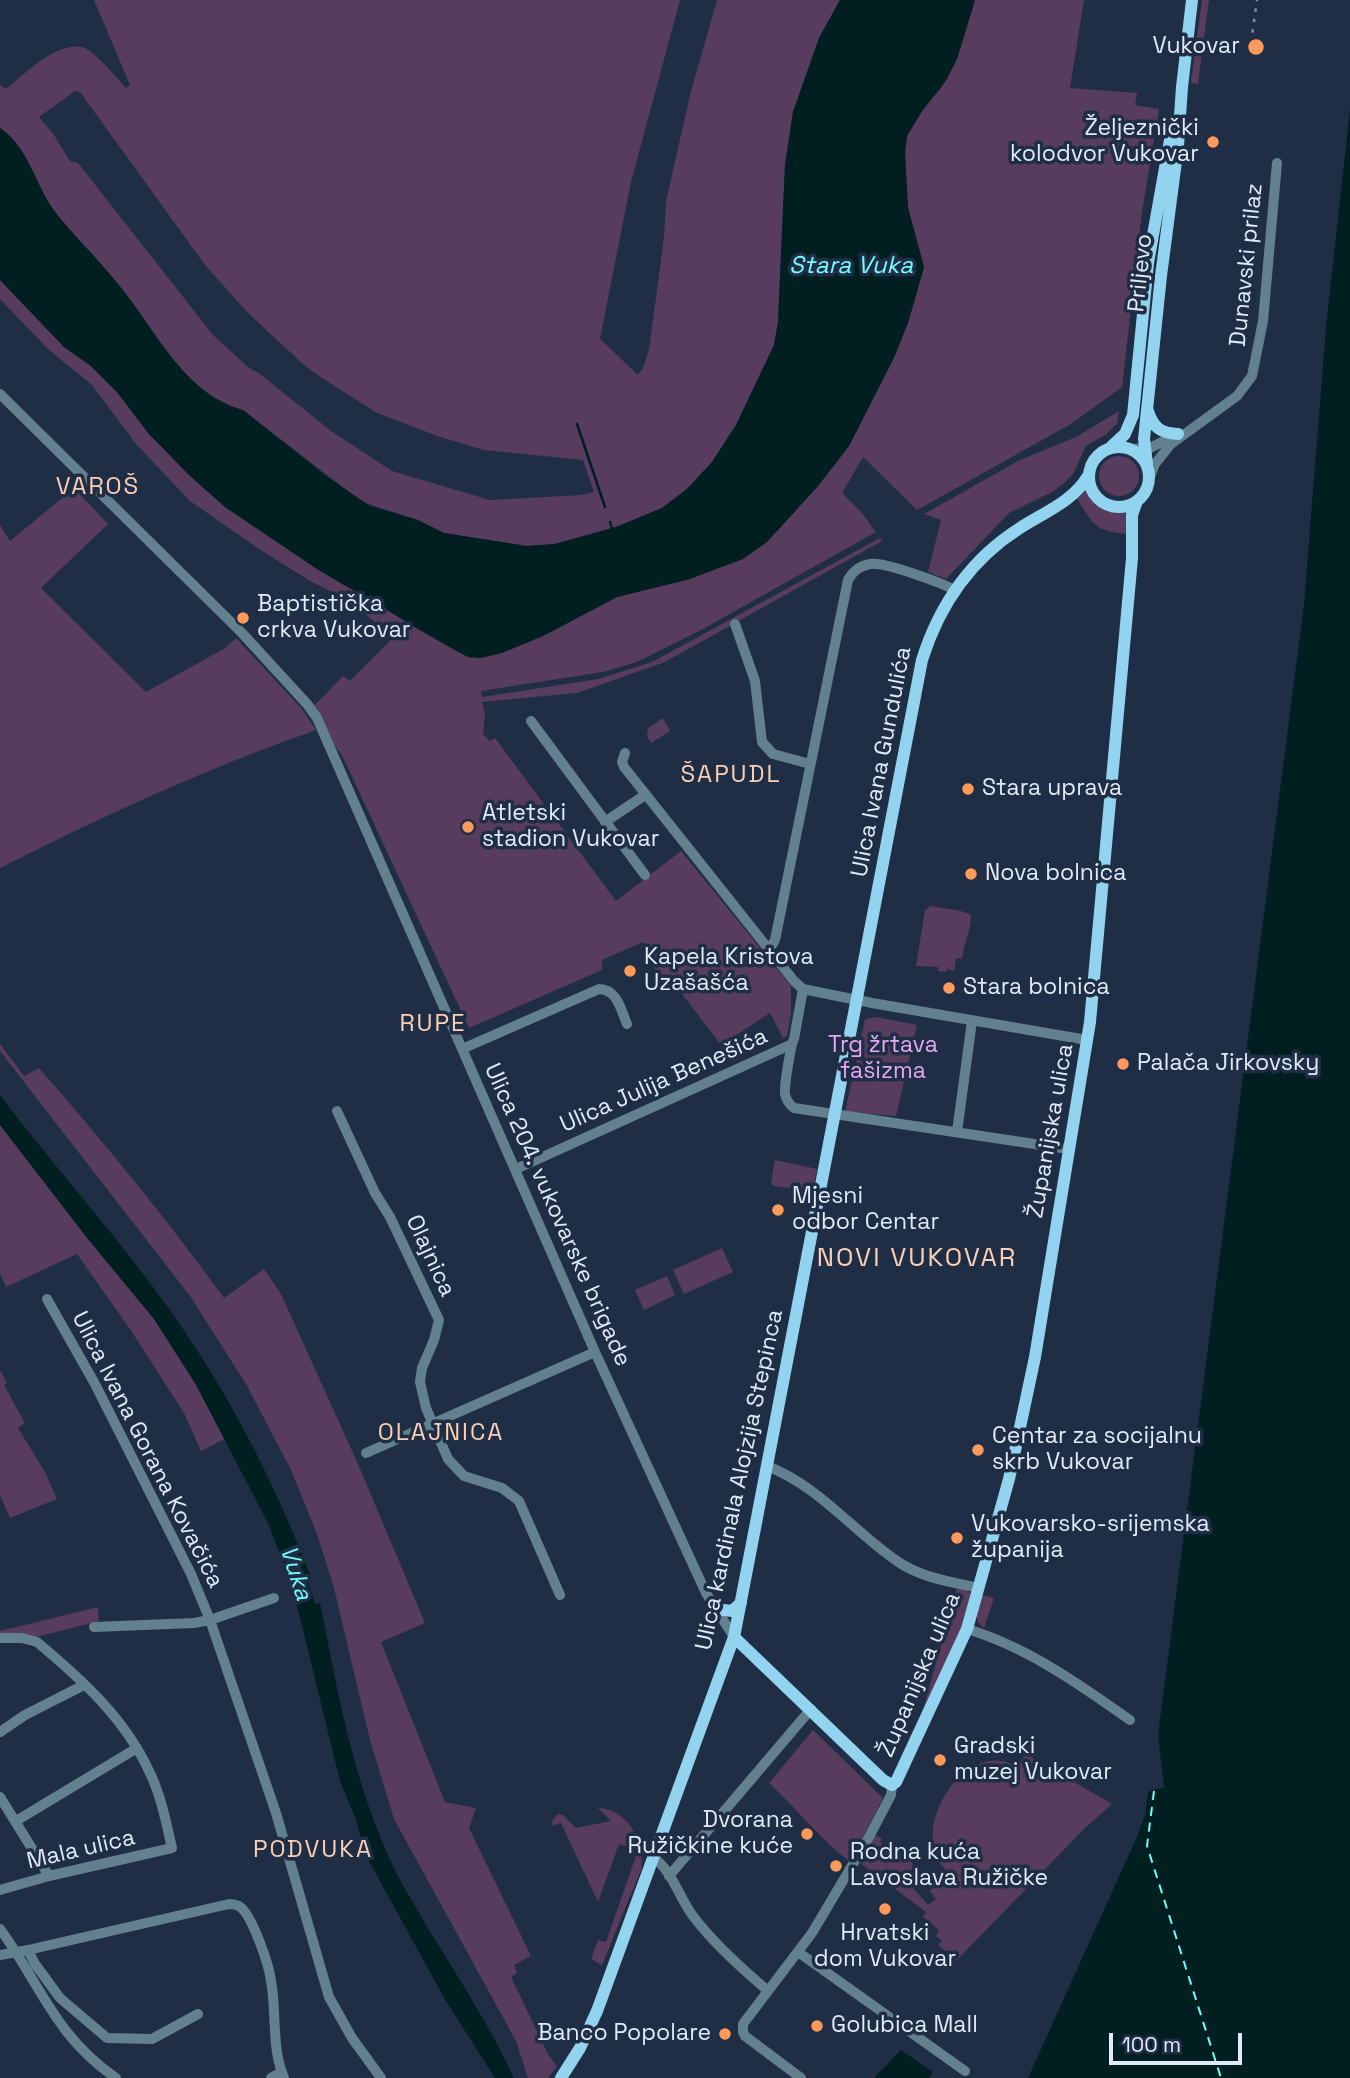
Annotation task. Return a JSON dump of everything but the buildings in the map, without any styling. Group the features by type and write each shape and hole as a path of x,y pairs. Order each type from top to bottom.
{"main road":[{"name":"Priljevo","path":"1149,479 1147,464 1137,449 1150,388 1192,0"},
{"name":"Priljevo","path":"1111,447 1128,428 1134,403 1148,264 1164,165 1181,87"},
{"path":"1147,409 1155,427 1166,433 1178,434"},
{"path":"1137,449 1111,447 1094,458 1088,476 1091,490 1105,504 1120,507 1137,501 1146,489 1149,479"},
{"name":"Ulica Ivana Gundulića","path":"856,999 922,660 934,624 956,590 990,551 1019,528 1072,495 1088,476"},
{"name":"Županijska ulica","path":"892,1785 897,1780 967,1629 1009,1479 1028,1396 1087,1040 1132,558 1132,515 1137,501"},
{"path":"834,1114 856,999"},
{"name":"Ulica kardinala Alojzija Stepinca","path":"561,2078 580,2048 597,2011 734,1637 834,1114"},
{"path":"715,1609 732,1611 741,1603"},
{"path":"734,1637 883,1780 892,1785"}],"street":[{"name":"Dunavski prilaz","path":"1149,479 1163,453 1193,427 1237,396 1252,376 1263,321 1277,163"},
{"name":"Ulica 204. vukovarske brigade","path":"0,394 242,633 317,718 595,1352 715,1609 734,1637"},
{"name":"Dunavski prilaz","path":"1137,449 1157,445 1193,427"},
{"path":"769,950 775,940 844,589 852,572 877,564 956,590"},
{"path":"735,624 755,681 762,742 773,754 810,764"},
{"path":"531,721 645,876"},
{"path":"625,753 622,762 624,767 803,989 1087,1040"},
{"path":"605,822 645,794"},
{"path":"462,1049 599,989 613,993 627,1024"},
{"path":"803,989 794,1039 790,1045 791,1060 785,1091 787,1101 794,1108 1068,1149"},
{"path":"957,1132 972,1021"},
{"name":"Ulica Julija Benešića","path":"516,1169 790,1045"},
{"name":"Olajnica","path":"337,1111 439,1320 435,1340 422,1368 419,1382 432,1423 456,1469 478,1482 502,1488 519,1501 560,1595"},
{"name":"Ulica Ivana Gorana Kovačića","path":"47,1299 149,1487 211,1620 276,1813 329,1997 352,2038 381,2078"},
{"path":"366,1453 595,1352"},
{"path":"767,1465 807,1486 898,1562 938,1579 979,1588"},
{"name":"Ulica Ivana Gorana Kovačića","path":"94,1627 194,1623 211,1620 274,1598"},
{"path":"967,1629 1013,1646 1041,1661 1130,1720"},
{"path":"0,1639 22,1638 37,1642 112,1711 137,1748 16,1821"},
{"path":"0,1732 25,1715 84,1685"},
{"path":"669,1876 811,1709"},
{"name":"Mala ulica","path":"0,1891 49,1876 172,1849 150,1772 137,1748"},
{"path":"801,2078 743,2032 743,2024 798,1952 869,1837 891,1795 892,1785"},
{"path":"0,1797 49,1876"},
{"path":"652,1857 660,1862 681,1900 702,1927 723,1951 767,1990"},
{"path":"0,1955 229,1904 239,1906 246,1913 256,1934 271,1980 275,2041 283,2075 271,2078"},
{"path":"0,1929 16,1951 48,2009 66,2033 95,2062 116,2078"},
{"path":"28,1950 35,1965 60,1998 107,2038 152,2039 198,2014"},
{"path":"798,1952 965,2071"}],"green space":[{"path":"94,0 680,0 631,182 600,339 638,375 649,350 666,201 691,91 717,0 840,0 819,38 793,112 785,165 778,322 774,345 736,425 712,462 687,489 662,508 616,527 555,544 527,546 444,533 418,520 362,502 243,410 222,402 203,390 187,375 132,301 55,212 18,145 0,128 0,85 6,89 41,60 61,49 87,49 126,88 130,85","holes":["75,91 80,92 205,265 248,313 304,365 377,413 440,437 484,450 583,460 594,492 490,500 392,471 331,431 248,367 213,335 78,163 70,161 39,117"]},
{"path":"975,0 1084,0 1070,88 1137,93 1135,105 1159,109 1142,212 1122,387 1071,424 917,510 863,457 842,493 876,532 701,630 637,662 603,672 481,691 482,697 598,679 652,662 880,538 882,541 665,662 577,693 482,702 485,714 483,734 490,741 495,738 616,901 681,851 791,986 791,1013 787,1036 783,1038 770,1013 721,1045 670,978 660,981 643,942 602,960 602,970 469,1028 342,755 330,740 313,707 343,676 350,681 391,640 374,621 346,599 312,582 262,551 190,501 136,444 92,385 49,350 0,299 0,280 64,347 91,366 117,392 149,434 225,507 317,569 417,629 468,657 481,658 543,636 617,597 690,579 767,542 818,486 849,446 908,323 924,267 908,208 905,153 907,136 922,111 942,87 957,59"},
{"path":"1202,0 1209,0 1198,84 1192,83 1191,80"},
{"path":"1119,411 1117,424 1086,446 1073,474 1064,483 1054,491 1009,513 946,579 928,572 941,520 924,514 1020,460 1076,437"},
{"path":"1119,456 1127,457 1133,462 1138,468 1138,484 1133,490 1127,495 1119,496 1111,495 1105,490 1100,484 1099,476 1100,468 1105,462 1111,457"},
{"path":"74,488 108,524 41,588 146,692 225,648 236,638 302,709 316,730 235,760 156,794 0,868 0,525 10,541"},
{"path":"1086,491 1103,507 1126,511 1128,534 1096,526 1077,499"},
{"path":"663,718 670,731 651,743 647,736 648,728"},
{"path":"931,906 971,915 962,959 956,958 954,971 916,966 925,910"},
{"name":"Trg žrtava fašizma","path":"876,1017 917,1025 896,1116 845,1112 865,1019"},
{"path":"0,1044 24,1076 39,1068 134,1181 224,1298 264,1269 281,1294 358,1464 425,1623 381,1642 445,1802 476,1808 469,1828 531,1956 514,1965 517,1973 511,1977 557,2067 548,2078 528,2078 516,2041 394,1819 370,1740 334,1588 317,1534 291,1470 246,1384 190,1296 0,1051"},
{"path":"0,1125 154,1319 195,1383 225,1439 201,1451 184,1413 77,1254 6,1287 0,1273"},
{"path":"775,1160 817,1169 813,1191 774,1186 771,1183"},
{"path":"722,1248 733,1272 684,1294 673,1270"},
{"path":"667,1276 675,1295 644,1310 635,1290"},
{"path":"0,1370 7,1383 4,1385 25,1423 18,1428 45,1472 57,1499 10,1518 0,1495"},
{"path":"957,1587 968,1590 972,1596 962,1632 930,1708 924,1706"},
{"path":"981,1595 994,1598 984,1628 977,1617"},
{"path":"98,1607 99,1621 28,1639 0,1638 0,1631"},
{"path":"813,1730 883,1798 850,1862 769,1783"},
{"path":"1026,1754 1112,1804 1084,1829 957,1960 938,1945 942,1941 936,1936 939,1930 923,1917 926,1912 860,1863 875,1835 895,1854 902,1846 915,1869 908,1875 910,1878 907,1881 928,1905 936,1899 929,1890 936,1887 947,1871 936,1854 933,1833 937,1812 947,1792 962,1775 979,1764 998,1761 1017,1767"},
{"path":"598,1808 618,1814 633,1829 642,1860 641,1870 602,1965 591,1959 598,1940 606,1942 638,1850 619,1844 598,1902 561,1823 553,1826 552,1821 558,1814 563,1815 576,1828 611,1821"}],"water":[{"name":"Stara Vuka","path":"840,0 975,0 957,59 947,79 907,136 905,153 908,208 924,267 908,323 894,358 849,446 818,486 767,542 743,559 690,579 617,597 543,636 502,653 481,658 468,657 317,569 225,507 149,434 117,392 91,366 64,347 0,280 0,128 10,136 25,156 55,212 132,301 187,375 203,390 222,402 243,410 326,476 370,506 418,520 444,533 527,546 555,544 616,527 662,508 687,489 712,462 736,425 774,345 778,322 785,165 793,112 819,38"},
{"path":"1350,109 1350,2078 1028,2078 1136,1839 1145,1816 1148,1792 1164,1787 1158,1735 1304,604 1326,327"},
{"name":"Vuka","path":"0,1095 153,1287 200,1355 242,1426 279,1500 311,1577 307,1579 315,1604 320,1603 339,1699 355,1763 375,1825 407,1893 463,1984 514,2078 495,2078 446,2001 365,1854 356,1820 340,1781 292,1585 268,1523 195,1383 154,1319 0,1125"},
{"path":"901,2050 933,2072 929,2078 874,2078"}],"waterway":[{"path":"577,424 605,507"},
{"path":"610,522 612,529"}],"ferry route":[{"path":"1154,1791 1147,1846 1221,2078"}],"railway":[{"path":"1251,43 1257,0"}],"place":[{"name":"Vukovar","path":"1256,47"},
{"name":"Željeznički kolodvor Vukovar","path":"1213,142"},
{"name":"Baptistička crkva Vukovar","path":"243,618"},
{"name":"Stara uprava","path":"968,789"},
{"name":"Atletski stadion Vukovar","path":"468,827"},
{"name":"Nova bolnica","path":"971,874"},
{"name":"Kapela Kristova Uzašašća","path":"630,971"},
{"name":"Stara bolnica","path":"949,988"},
{"name":"Palača Jirkovsky","path":"1123,1064"},
{"name":"Mjesni odbor Centar","path":"778,1210"},
{"name":"Centar za socijalnu skrb Vukovar","path":"978,1450"},
{"name":"Vukovarsko-srijemska županija","path":"957,1538"},
{"name":"Gradski muzej Vukovar","path":"940,1760"},
{"name":"Dvorana Ružičkine kuće","path":"807,1834"},
{"name":"Rodna kuća Lavoslava Ružičke","path":"836,1866"},
{"name":"Hrvatski dom Vukovar","path":"885,1909"},
{"name":"Golubica Mall","path":"817,2026"},
{"name":"Banco Popolare","path":"725,2034"}],"district":[{"name":"VAROŠ","path":"98,487"},
{"name":"ŠAPUDL","path":"731,775"},
{"name":"RUPE","path":"433,1024"},
{"name":"NOVI VUKOVAR","path":"917,1259"},
{"name":"OLAJNICA","path":"441,1433"},
{"name":"PODVUKA","path":"313,1850"}]}
